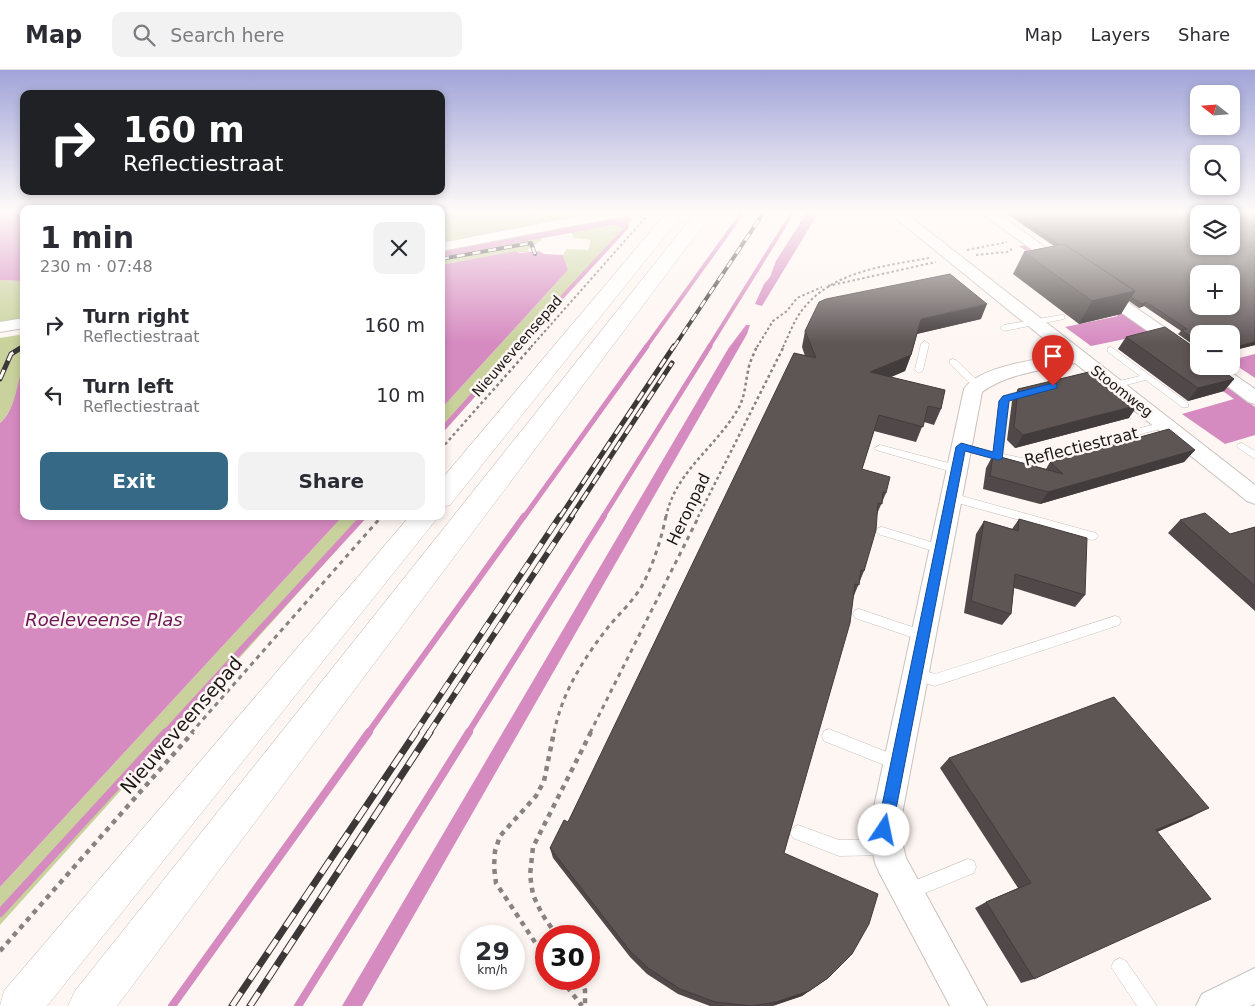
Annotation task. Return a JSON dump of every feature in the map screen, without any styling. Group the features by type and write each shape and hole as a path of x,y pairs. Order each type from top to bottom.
{"highway":[{"path":"445,493 640,256"},
{"path":"90,1006 670,256"},
{"path":"19,1006 423,520"}],"street":[{"name":"Stoomweg","path":"945,256 1034,322 1164,425 1252,490"},
{"path":"1050,256 1073,272"},
{"path":"1089,282 1190,353"},
{"path":"0,327 20,324"},
{"path":"969,1006 891,864 884,830 973,388 996,375 1079,357"},
{"path":"1223,375 1255,398"},
{"path":"1214,1006 1255,985"}],"lane":[{"path":"1004,328 1061,317"},
{"path":"919,370 925,344"},
{"path":"1111,350 1185,405"},
{"path":"954,362 977,385"},
{"path":"1114,385 1147,377"},
{"name":"Reflectiestraat","path":"998,457 1004,401 1009,397 1043,389"},
{"name":"Reflectiestraat","path":"880,448 959,458 998,457 1022,462 1164,425"},
{"path":"1242,446 1255,456"},
{"path":"951,497 1092,536"},
{"path":"882,531 940,549"},
{"path":"859,614 923,636"},
{"path":"915,674 936,680 1116,621"},
{"path":"829,736 897,764"},
{"path":"798,833 839,848 887,847"},
{"path":"907,892 968,867"},
{"path":"1120,967 1148,1006"}],"path":[{"name":"Nieuweveensepad","path":"445,444 612,256"},
{"name":"Heronpad","path":"548,925 541,916 532,896 529,873 533,847 801,311 808,300 825,286 848,276 941,256"},
{"path":"535,942 496,883 495,851 500,836 536,796 544,781 562,703 571,681 602,635 642,586 660,546 668,506 674,491 682,477 727,427 740,406 746,390 748,370 759,341 773,321 787,311 797,298 803,294 825,286 936,262 943,256"},
{"name":"Nieuweveensepad","path":"0,951 378,520"},
{"path":"570,990 582,1006"},
{"path":"585,990 586,1006"}],"green space":[{"path":"445,256 448,256 491,256 445,264"},
{"path":"563,256 598,256 445,428 445,405 568,270"},
{"path":"0,280 20,281 20,320 0,323"},
{"path":"20,335 20,381 12,405 0,423 0,338"},
{"path":"339,520 363,520 0,925 0,887"}],"water":[{"path":"0,256 20,256 20,281 0,280"},
{"path":"490,256 563,256 568,270 445,405 445,264"},
{"path":"779,256 793,256 762,306 755,304 764,284 770,277"},
{"path":"1033,256 1041,256 1190,361 1190,368 1144,335 1091,346 1065,327 1118,316"},
{"path":"746,325 750,325 747,334 362,1006 342,1006 728,349"},
{"path":"1255,354 1255,378 1240,368 1240,358"},
{"path":"1200,375 1210,375 1255,407 1255,435 1225,444 1182,414 1234,399"},
{"name":"Roeleveense Plas","path":"20,378 20,520 339,520 0,887 0,423 10,411"}],"building":[{"path":"1029,256 1082,256 1135,291 1092,301"},
{"path":"1082,256 1255,256 1255,342 1240,346 1240,325 1190,325 1190,336 1181,330 1187,329 1146,302 1142,304 1131,297 1135,291"},
{"path":"950,274 987,304 921,319 911,355 870,372 945,390 941,409 928,406 923,427 879,415 862,469 890,477 886,493 883,492 882,504 878,503 876,530 864,571 861,570 859,585 855,584 850,623 784,853 878,894 869,924 852,954 828,978 809,991 776,1002 752,1006 715,1002 680,989 648,968 630,951 550,848 564,820 568,822 794,353 816,358 805,331 819,302"},
{"path":"1165,327 1190,344 1190,375 1228,375 1234,379 1198,388 1126,337"},
{"path":"1093,371 1138,405 1023,435 1014,427 1018,389"},
{"path":"1169,429 1195,450 1048,492 990,476 993,455 1063,474 1050,462"},
{"path":"1205,513 1230,534 1255,527 1255,586 1180,520"},
{"path":"1019,519 1087,538 1085,595 1015,574 1011,614 971,601 984,521 1018,531"},
{"path":"1114,697 1209,808 1156,830 1211,899 1034,979 986,902 1031,883 949,758"}],"waterway":[{"path":"516,347 600,256"},
{"path":"646,347 712,256"},
{"path":"709,347 766,256"},
{"path":"445,427 517,346"},
{"path":"524,517 647,346"},
{"path":"603,517 710,346"},
{"path":"368,733 524,516"},
{"path":"468,733 604,516"},
{"path":"165,733 360,520"},
{"path":"0,913 166,732"},
{"path":"172,1006 369,732"},
{"path":"298,1006 469,732"}],"railway":[{"path":"445,258 460,256"},
{"path":"674,347 735,256"},
{"path":"560,517 674,346"},
{"path":"0,379 11,354 20,348"},
{"path":"571,517 672,363"},
{"path":"415,733 560,516"},
{"path":"429,733 572,516"},
{"path":"232,1006 416,732"},
{"path":"250,1006 430,732"}],"route":[{"path":"884,830 961,447 998,457 1004,401 1006,398 1053,386"}]}
